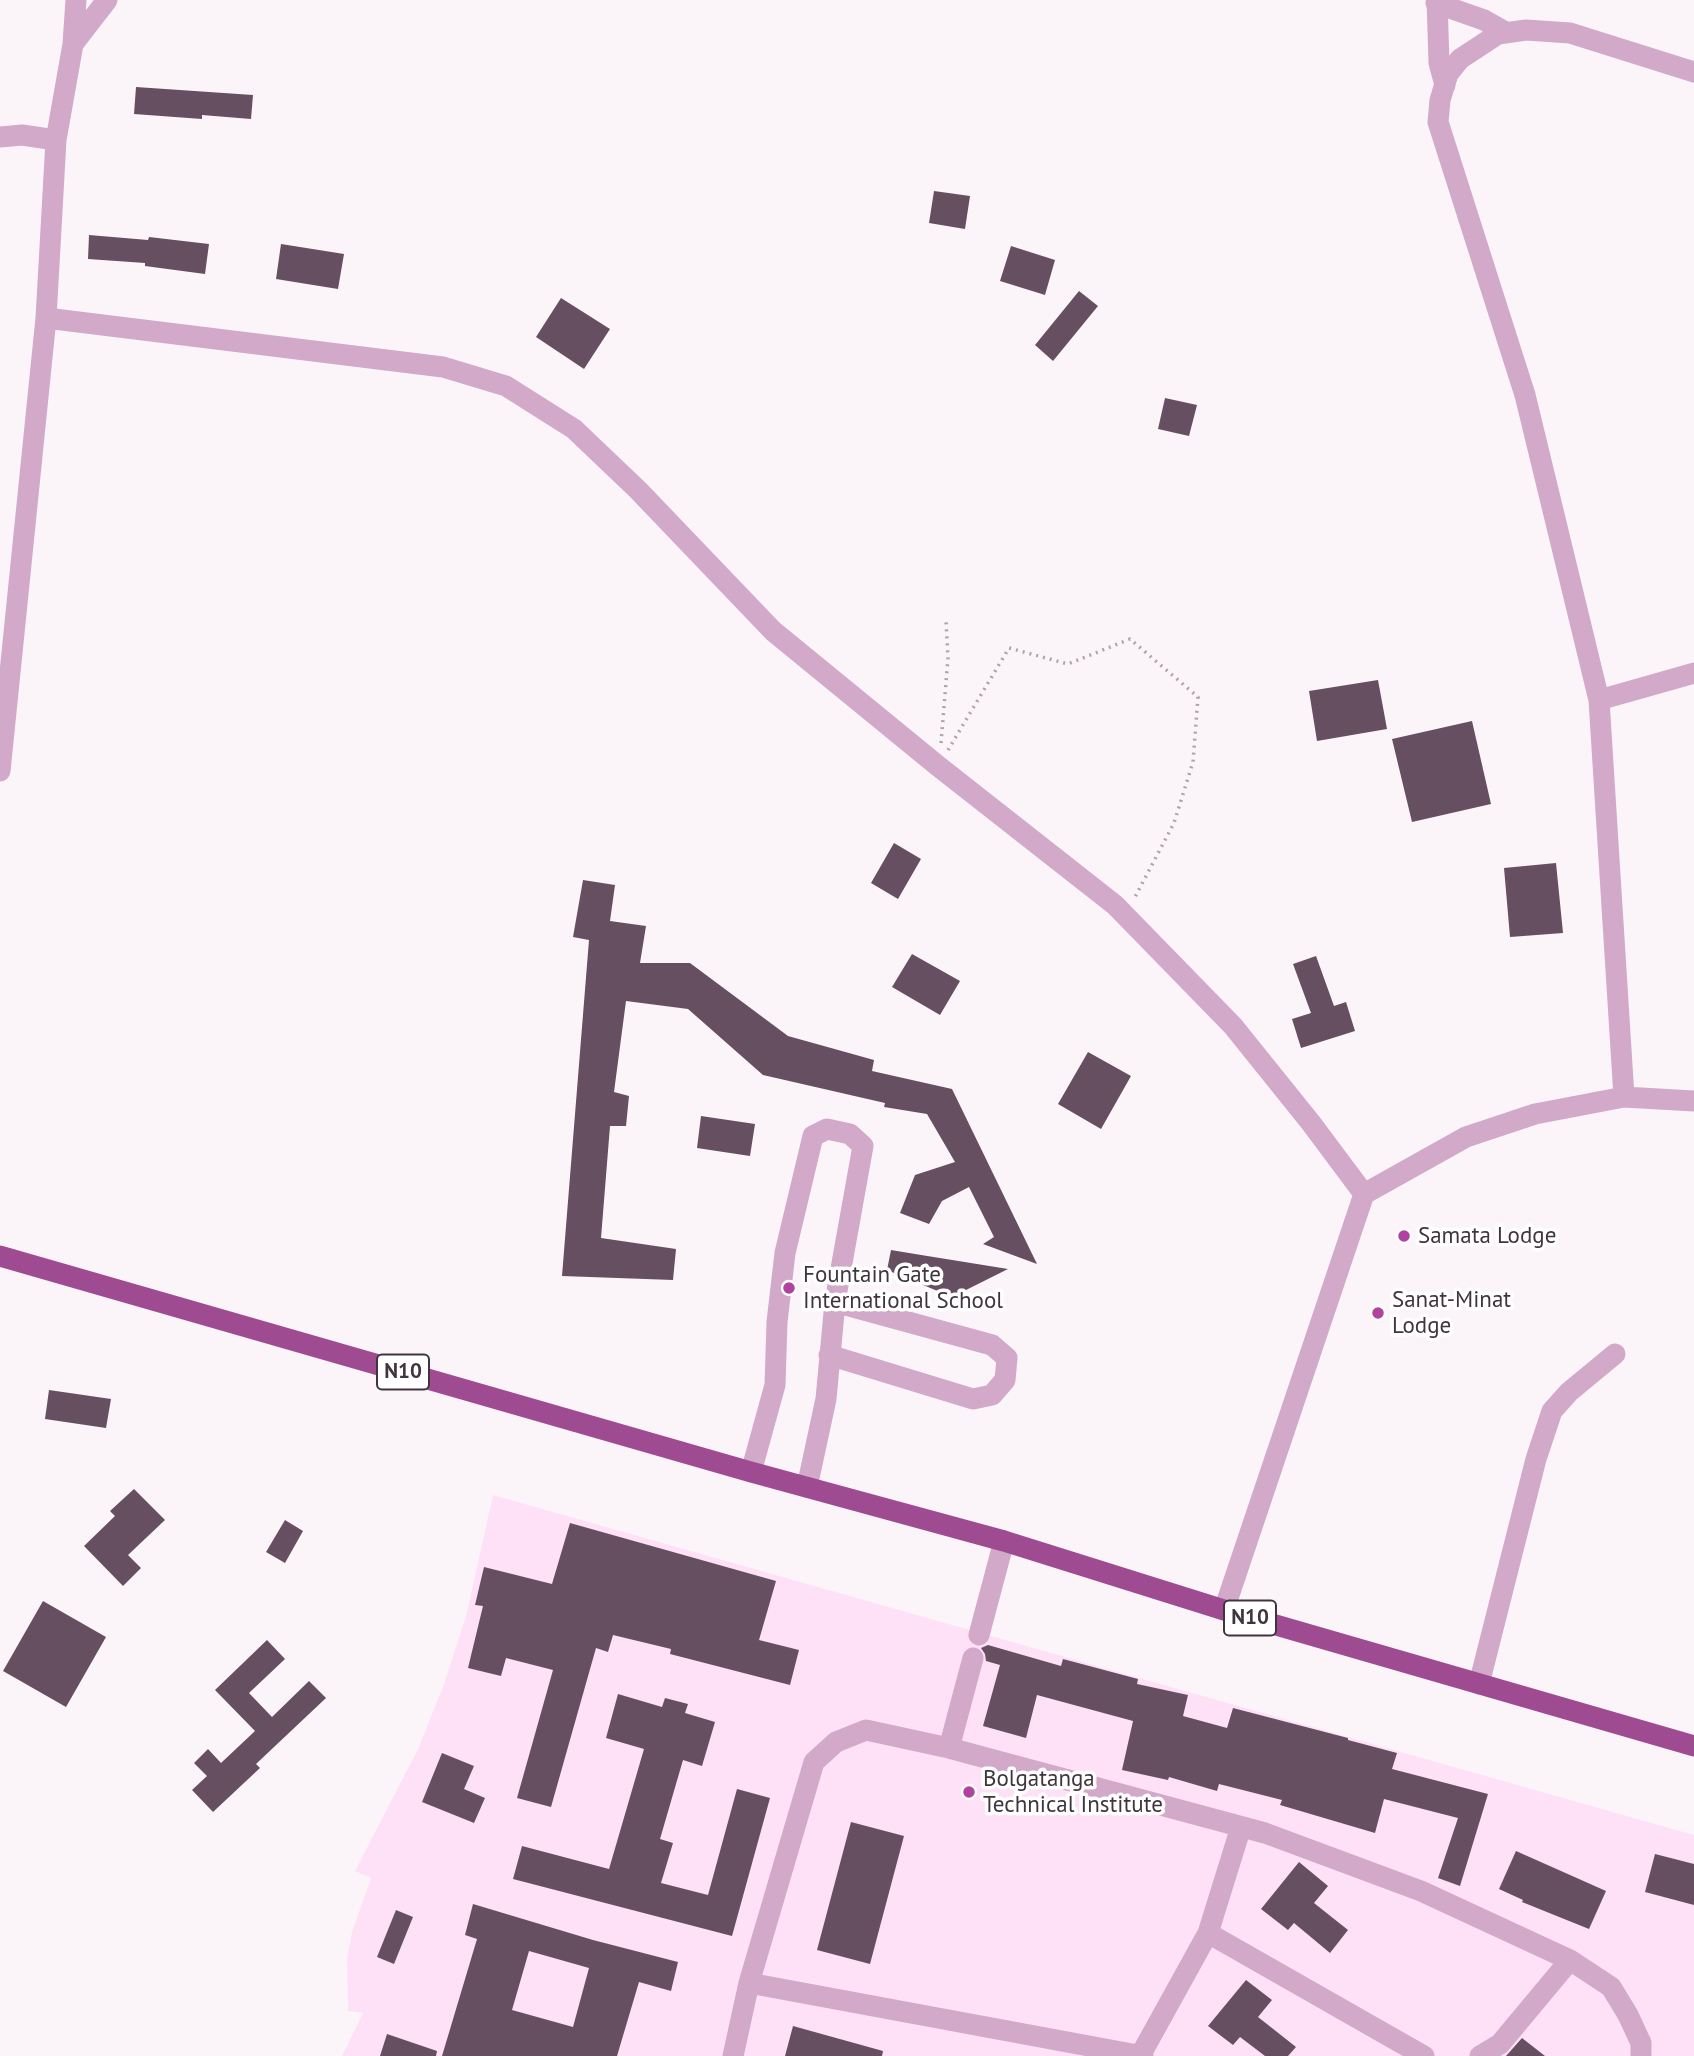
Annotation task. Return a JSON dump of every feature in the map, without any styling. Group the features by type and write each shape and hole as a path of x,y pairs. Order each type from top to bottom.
{"highway":[{"name":"N10","path":"0,1256 807,1488 1004,1541 1224,1610 1694,1746"}],"street":[{"path":"0,771 46,318 56,140 73,44 76,0"},
{"path":"73,44 107,0"},
{"path":"1445,85 1439,63 1436,2 1485,20 1507,33"},
{"path":"1624,1097 1599,699 1525,395 1438,121 1440,100 1448,74 1460,59 1498,34 1525,30 1570,33 1694,72"},
{"path":"0,137 22,135 56,140"},
{"path":"46,318 443,367 506,386 574,429 638,490 773,631 938,766 1115,905 1233,1026 1364,1194"},
{"path":"1599,699 1694,673"},
{"path":"1224,1610 1364,1194 1466,1137 1535,1114 1624,1097 1694,1101"},
{"path":"751,1472 775,1385 777,1322 785,1253 813,1136 827,1129 850,1134 863,1146 835,1302 826,1399 807,1488"},
{"path":"829,1355 974,1399 992,1395 1005,1380 1007,1358 992,1345 835,1302"},
{"path":"1479,1684 1536,1460 1552,1411 1569,1392 1615,1353"},
{"path":"979,1635 1004,1541"},
{"path":"949,1748 973,1658"},
{"path":"733,2056 749,1983 814,1762 836,1742 866,1730 949,1748 1265,1833 1421,1891 1570,1960 1611,1987 1641,2043 1641,2056"},
{"path":"749,1983 1141,2056 1208,1933 1241,1827"},
{"path":"1208,1933 1424,2056"},
{"path":"1480,2056 1500,2044 1570,1960"}],"path":[{"path":"938,766 948,658 946,621"},
{"path":"938,766 1009,648 1068,664 1130,639 1198,697 1193,762 1174,823 1134,899"}],"shaded area":[{"name":"Bolgatanga Technical Institute","path":"493,1495 1694,1835 1694,2056 342,2056 363,2013 348,2011 347,1959 352,1932 371,1878 355,1871 418,1749 444,1684 466,1616"}],"building":[{"path":"136,87 253,95 251,119 134,114"},
{"path":"934,191 970,196 965,229 929,223"},
{"path":"89,235 148,240 149,237 209,244 205,274 145,266 145,263 88,259"},
{"path":"281,244 344,254 338,289 276,279"},
{"path":"1011,246 1055,260 1045,295 1000,281"},
{"path":"1079,291 1098,306 1053,361 1035,345"},
{"path":"561,298 610,329 584,369 536,337"},
{"path":"1165,398 1197,405 1189,436 1158,429"},
{"path":"1378,680 1387,729 1317,741 1309,691"},
{"path":"1472,721 1491,804 1412,822 1392,739"},
{"path":"894,843 921,859 898,899 871,883"},
{"path":"1556,863 1563,933 1510,937 1504,868"},
{"path":"583,880 615,885 610,921 646,926 640,963 690,963 788,1036 874,1060 872,1071 952,1089 1037,1264 983,1244 994,1237 969,1187 942,1201 929,1224 900,1213 915,1175 955,1162 927,1114 884,1107 885,1103 763,1075 688,1009 626,1001 614,1092 629,1096 626,1126 610,1126 601,1238 676,1249 673,1280 562,1276 589,940 573,937"},
{"path":"912,954 960,981 940,1015 892,987"},
{"path":"1316,956 1334,1006 1346,1002 1355,1031 1301,1048 1292,1019 1311,1013 1293,964"},
{"path":"1088,1052 1131,1076 1101,1129 1058,1104"},
{"path":"701,1116 755,1124 750,1156 697,1148"},
{"path":"891,1250 1008,1269 952,1297 887,1270"},
{"path":"49,1390 111,1399 106,1428 45,1419"},
{"path":"134,1489 165,1520 128,1555 141,1568 123,1586 84,1546 115,1516 110,1511"},
{"path":"285,1520 303,1531 285,1563 266,1552"},
{"path":"570,1523 776,1581 759,1640 799,1650 790,1685 670,1654 671,1649 613,1635 608,1652 596,1648 551,1807 517,1798 553,1670 506,1658 501,1676 468,1668 483,1606 475,1605 484,1567 552,1584"},
{"path":"43,1601 106,1637 66,1707 3,1671"},
{"path":"267,1640 285,1659 249,1693 272,1717 309,1681 326,1698 256,1764 260,1768 213,1812 192,1790 207,1776 194,1763 208,1749 221,1763 255,1731 215,1690"},
{"path":"988,1645 1061,1666 1063,1659 1138,1679 1137,1684 1188,1695 1183,1716 1227,1728 1233,1708 1348,1738 1397,1753 1392,1769 1488,1794 1460,1886 1438,1878 1458,1818 1384,1799 1375,1833 1280,1805 1282,1800 1219,1784 1217,1791 1169,1777 1168,1780 1122,1770 1133,1721 1037,1695 1026,1738 983,1726 1000,1665 986,1661 981,1648"},
{"path":"618,1694 662,1707 665,1698 688,1704 685,1713 715,1722 702,1766 683,1760 660,1839 673,1843 661,1883 708,1895 737,1789 770,1798 732,1936 513,1879 522,1846 609,1869 644,1749 606,1738"},
{"path":"442,1753 474,1766 464,1789 485,1798 474,1823 422,1802"},
{"path":"851,1822 904,1836 870,1964 817,1950"},
{"path":"1516,1851 1606,1891 1589,1929 1522,1902 1523,1900 1499,1889"},
{"path":"1655,1854 1694,1864 1694,1905 1645,1892"},
{"path":"1299,1862 1328,1886 1314,1903 1348,1930 1330,1953 1294,1923 1288,1930 1261,1909"},
{"path":"473,1904 678,1962 671,1991 639,1982 617,2056 442,2056 477,1939 465,1935","holes":["529,1951 589,1968 573,2027 512,2010"]},
{"path":"396,1910 413,1917 394,1964 377,1957"},
{"path":"1246,1980 1272,2000 1258,2017 1296,2047 1288,2056 1265,2056 1240,2037 1233,2045 1208,2026"},
{"path":"793,2026 883,2051 882,2056 785,2056"},
{"path":"387,2034 437,2051 436,2056 380,2056"},
{"path":"1522,2038 1545,2056 1506,2056"}],"place":[{"name":"Samata Lodge","path":"1404,1236"},
{"name":"Fountain Gate International School","path":"789,1288"},
{"name":"Sanat-Minat Lodge","path":"1378,1313"},
{"name":"Bolgatanga Technical Institute","path":"969,1792"}]}
